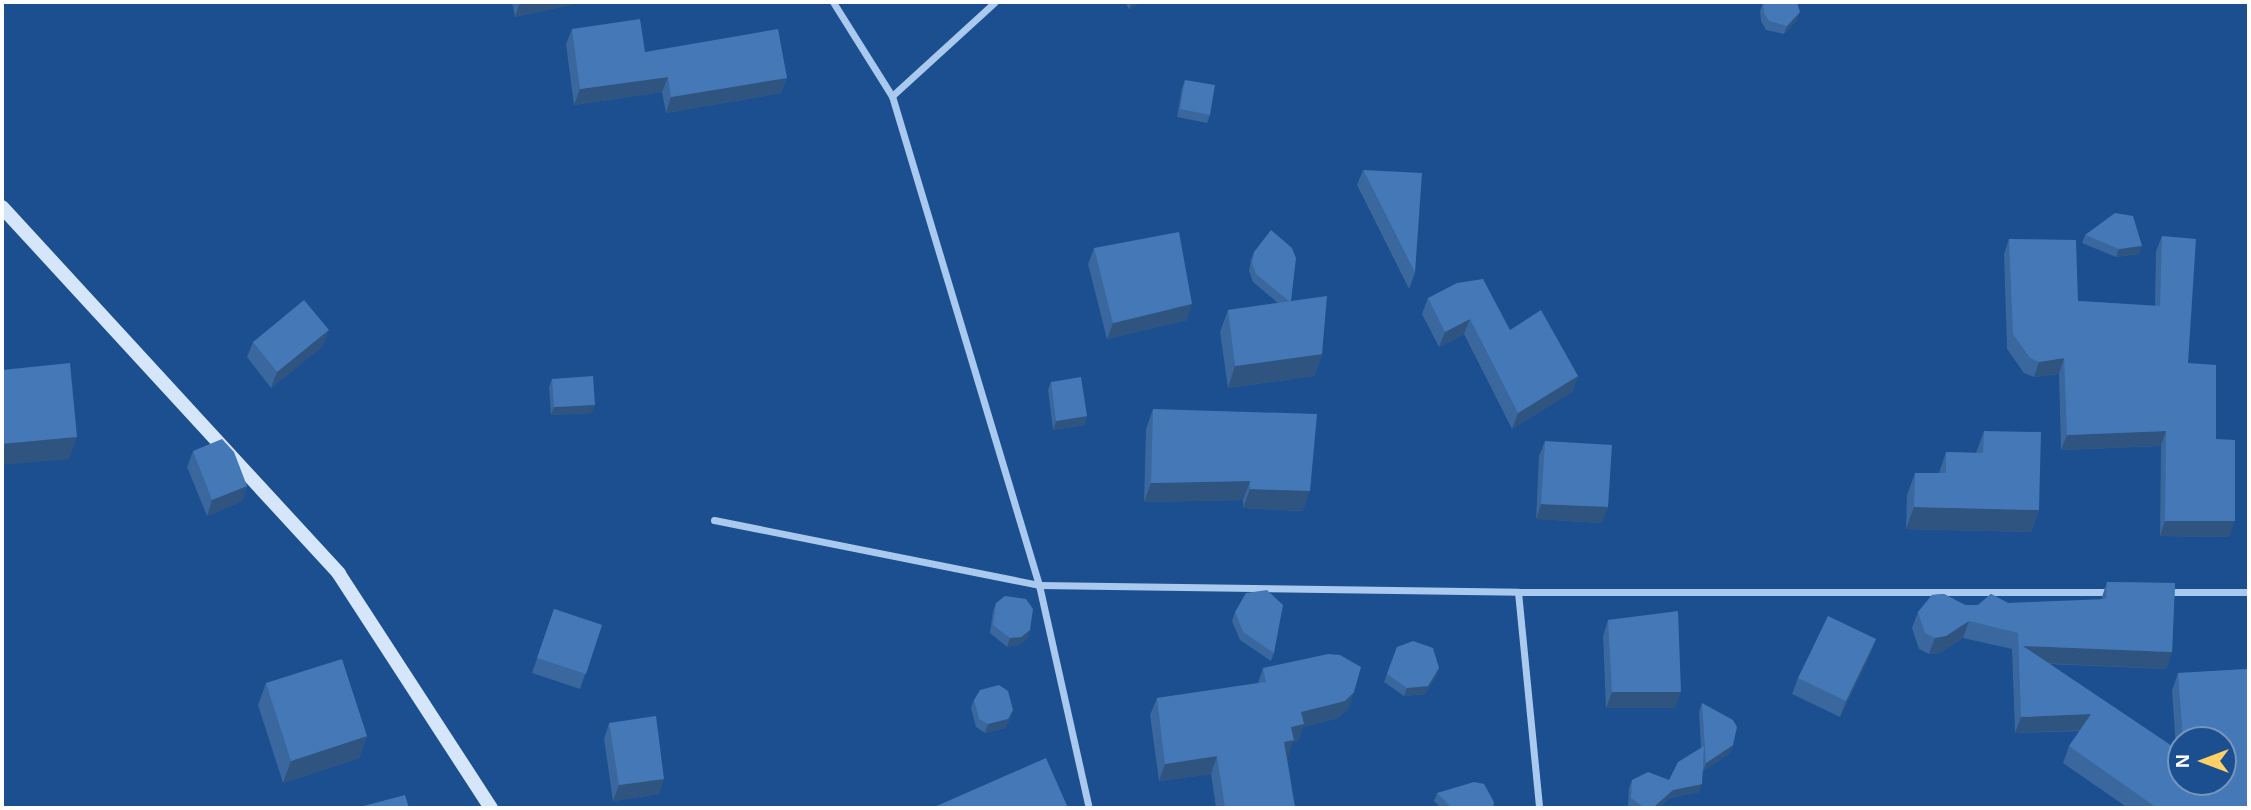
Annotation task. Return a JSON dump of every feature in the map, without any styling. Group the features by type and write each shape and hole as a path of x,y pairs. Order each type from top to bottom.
{"street":[{"path":"833,2 892,96 1039,585 1089,808"},
{"path":"892,96 995,2"},
{"path":"2,207 339,574 491,808"},
{"path":"714,520 1039,585 1518,592 2125,592"},
{"path":"1518,592 1539,808"},
{"path":"2153,592 2249,592"}],"building":[{"path":"1764,2 1797,2 1800,12 1787,26 1769,21 1764,13"},
{"path":"640,19 645,52 778,29 787,78 671,97 668,77 580,89 572,29"},
{"path":"1185,80 1215,85 1210,115 1180,109"},
{"path":"1363,170 1422,173 1415,273"},
{"path":"2115,213 2133,216 2142,246 2119,249 2085,235"},
{"path":"1271,230 1292,248 1296,258 1291,301 1256,274 1252,263 1254,252"},
{"path":"1179,232 1192,304 1113,323 1094,248"},
{"path":"2162,236 2196,239 2188,363 2216,365 2216,439 2235,440 2235,521 2165,521 2166,431 2067,435 2064,358 2039,362 2030,358 2013,334 2009,239 2076,240 2078,301 2160,306"},
{"path":"1483,279 1510,330 1541,310 1578,376 1518,413 1470,319 1445,332 1428,298 1457,283"},
{"path":"1327,296 1322,354 1235,366 1228,310"},
{"path":"304,300 329,330 277,372 253,342"},
{"path":"70,363 77,437 2,444 2,370"},
{"path":"593,376 595,405 554,407 552,379"},
{"path":"1081,377 1087,416 1056,421 1051,382"},
{"path":"1153,409 1317,414 1310,491 1250,489 1250,481 1151,483"},
{"path":"1984,431 2041,432 2039,510 1914,507 1915,473 1946,473 1946,452 1983,453"},
{"path":"222,439 234,452 247,486 212,500 193,451"},
{"path":"1545,441 1612,445 1608,507 1541,504"},
{"path":"2107,582 2175,583 2172,652 2023,646 2167,743 2167,796 2237,796 2237,726 2182,726 2178,673 2248,669 2249,808 2157,808 2069,746 2091,714 2021,717 2018,633 1969,621 1946,636 1935,638 1925,633 1918,612 1932,595 1944,594 1965,605 1978,605 1991,594 2008,603 2106,599"},
{"path":"1267,590 1283,605 1274,653 1243,632 1235,612 1246,593"},
{"path":"1005,596 1026,599 1033,609 1030,630 1021,637 1010,638 993,625 996,603"},
{"path":"554,609 602,625 586,674 537,658"},
{"path":"1678,611 1681,692 1612,692 1608,620"},
{"path":"1828,616 1876,639 1846,701 1798,678"},
{"path":"1413,641 1433,648 1439,668 1428,686 1407,688 1387,674 1397,647"},
{"path":"1328,654 1340,655 1361,667 1354,692 1345,701 1301,712 1304,724 1291,727 1294,740 1284,742 1295,808 1225,808 1217,756 1165,764 1157,698 1266,682 1263,668"},
{"path":"342,659 367,736 291,761 266,683"},
{"path":"999,685 1008,691 1013,710 1008,719 988,724 979,719 974,700 980,690"},
{"path":"1702,703 1733,720 1737,727 1733,745 1706,763"},
{"path":"656,716 664,779 619,785 609,723"},
{"path":"1704,746 1702,784 1673,790 1655,806 1645,808 1631,798 1632,780 1648,772 1669,780 1678,762"},
{"path":"1046,758 1068,808 932,808"},
{"path":"1474,782 1484,784 1494,802 1493,808 1452,808 1437,793"},
{"path":"405,795 409,808 356,808"}]}
